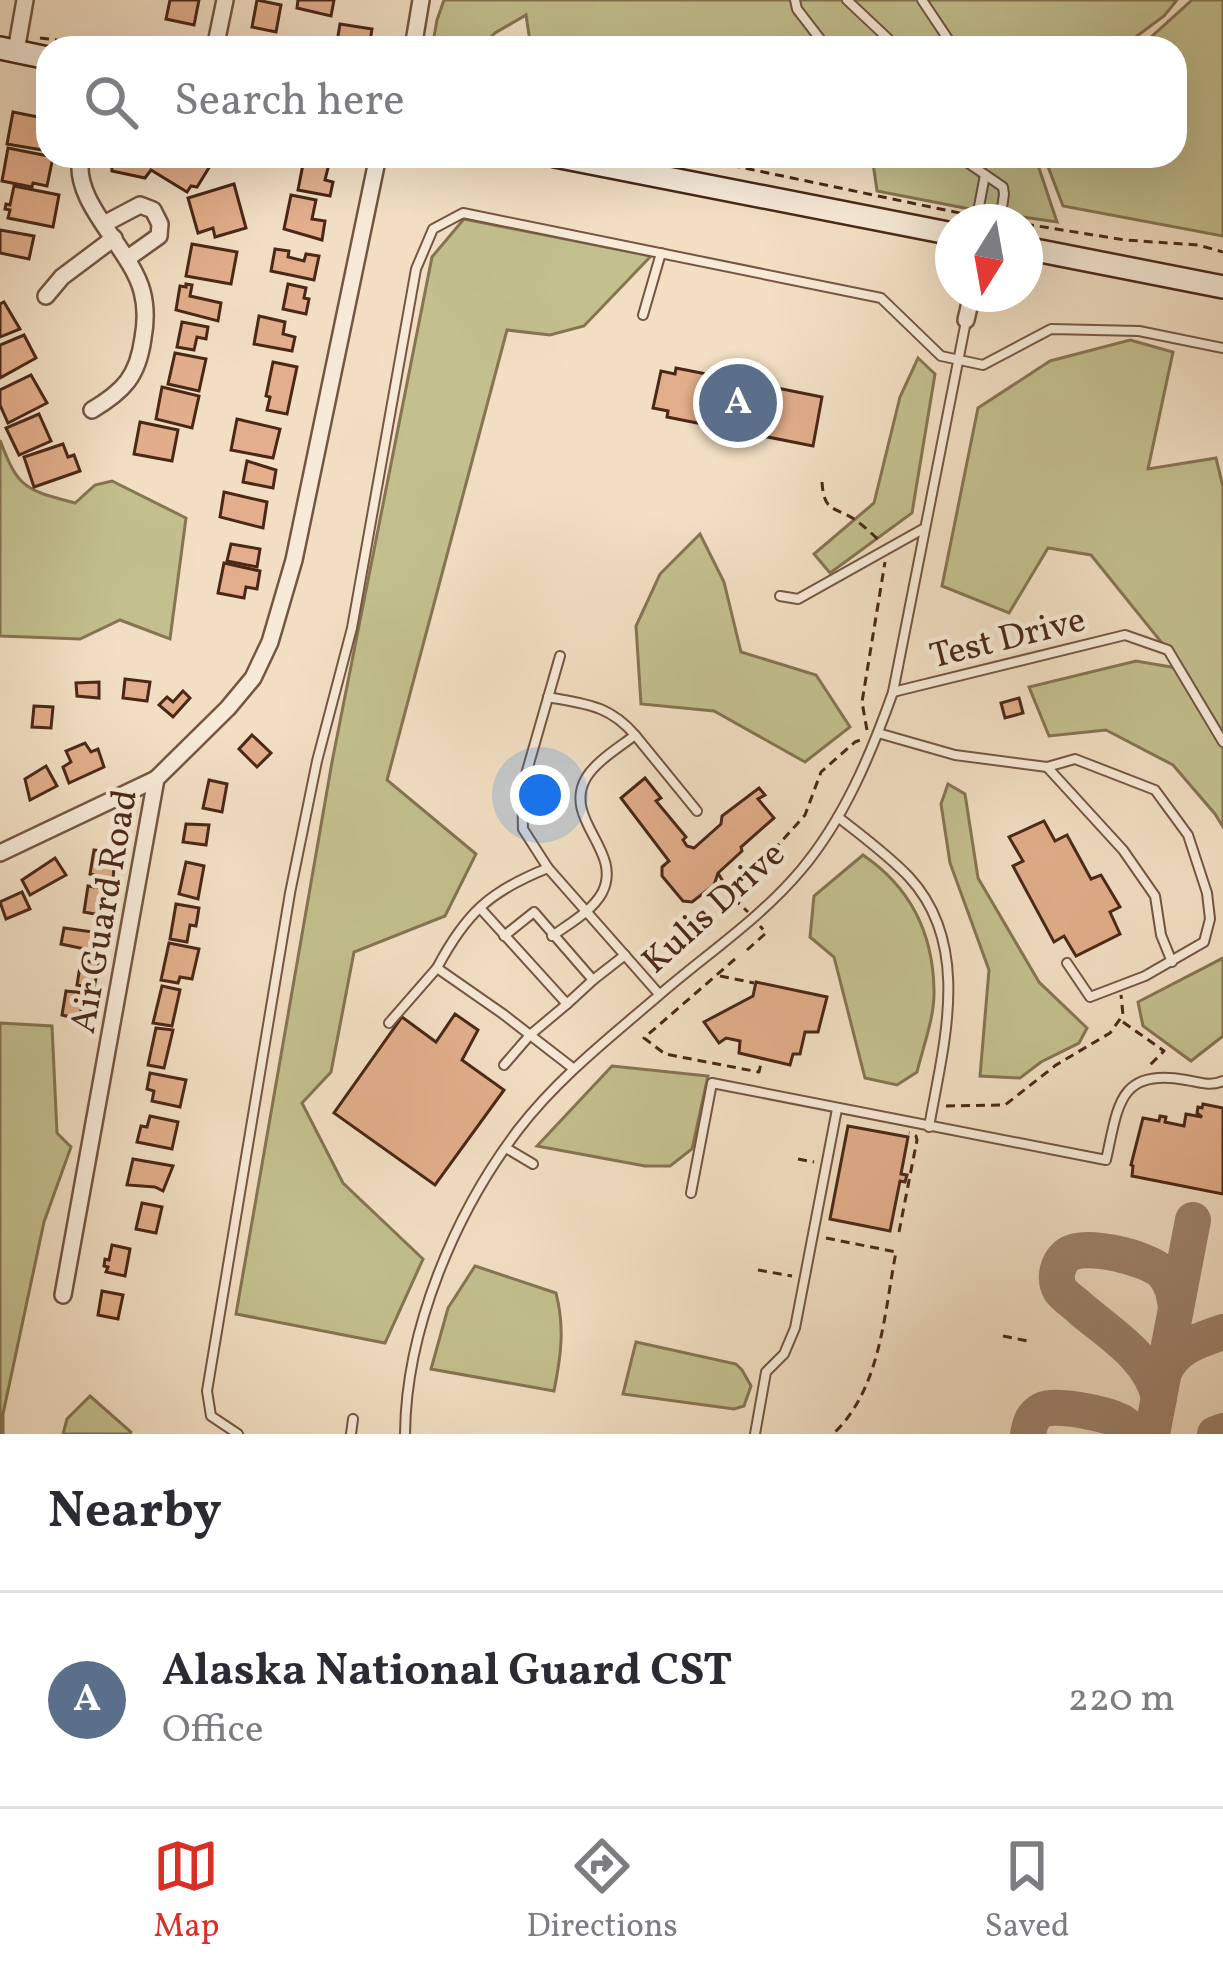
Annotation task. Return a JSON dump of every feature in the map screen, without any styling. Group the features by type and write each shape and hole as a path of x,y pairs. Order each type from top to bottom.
{"main road":[{"path":"616,168 935,230"},
{"path":"1043,252 1223,287"}],"street":[{"path":"12,45 26,0"},
{"path":"217,36 224,0"},
{"path":"414,36 421,0"},
{"path":"81,168 88,199 128,258 142,290 146,318 137,367 120,394 92,410"},
{"name":"Air Guard Road","path":"63,1295 156,779 253,678 270,642 295,560 376,168"},
{"path":"46,296 140,205 153,210 160,224 159,236 128,258"},
{"name":"Kulis Drive","path":"966,320 968,312"},
{"path":"0,853 156,779"}],"lane":[{"path":"795,0 796,9 817,36"},
{"path":"847,0 885,36"},
{"path":"922,0 945,36"},
{"path":"975,168 1003,187 1002,204"},
{"path":"979,204 985,175"},
{"path":"238,1434 211,1416 207,1391 290,892 317,761 352,628 416,269 433,229 463,213 880,298 941,356 983,365 1052,329 1138,331 1223,348"},
{"path":"643,315 662,253"},
{"name":"Kulis Drive","path":"405,1434 405,1403 428,1297 465,1213 518,1130 574,1069 747,924 801,870 838,817 893,692 966,320"},
{"path":"780,596 798,599 924,528"},
{"name":"Test Drive","path":"893,692 1125,635 1168,650 1223,742"},
{"path":"560,656 522,788 523,829 548,868 659,994"},
{"path":"548,697 618,715 698,811"},
{"path":"878,733 955,755 1047,767 1075,759 1155,790 1188,835 1207,893 1210,920 1204,942 1145,976 1090,997 1067,964"},
{"path":"552,936 603,892 607,872 602,851 580,811 580,791 589,773 635,735"},
{"path":"1047,767 1123,850 1155,896 1161,935 1172,962"},
{"path":"838,817 911,879 940,931 950,988 928,1127"},
{"path":"389,1023 436,968 456,931 511,883 548,868"},
{"path":"480,908 567,1004"},
{"path":"504,936 534,912 593,980"},
{"path":"504,1065 530,1035 625,956"},
{"path":"436,968 574,1069"},
{"path":"691,1193 712,1083 1106,1160 1119,1104 1127,1089 1143,1078 1219,1083 1223,1098"},
{"path":"755,1434 766,1372 784,1354 796,1328 837,1109"},
{"path":"506,1148 533,1164"},
{"path":"351,1434 353,1419"}],"path":[{"path":"742,168 935,210"},
{"path":"1043,227 1223,252"},
{"path":"732,897 806,815 821,772 855,742 868,737 862,702 885,561 880,541 823,499 822,482"},
{"path":"718,873 748,913"},
{"path":"747,950 766,933 759,925"},
{"path":"736,959 644,1038 664,1054 722,1066 759,1072 762,1059"},
{"path":"718,975 754,983"},
{"path":"932,1106 1005,1105 1056,1064 1110,1033 1124,1016 1120,993"},
{"path":"1121,1021 1164,1051 1150,1065"},
{"path":"899,1232 917,1140 909,1133"},
{"path":"798,1159 822,1163"},
{"path":"820,1237 896,1252 871,1375 859,1402 832,1434"},
{"path":"758,1270 805,1279"},
{"path":"1003,1336 1028,1341"}],"shaded area":[{"path":"444,0 1177,0 1137,36 529,36 526,15 492,36 434,36"},
{"path":"1192,0 1223,0 1223,236 1063,206 1049,168 1187,168 1187,36 1152,36"},
{"path":"874,168 1039,168 1057,222 1043,220 1043,204 944,204 877,191"},
{"path":"464,219 651,256 584,326 550,335 507,330 387,780 476,854 445,916 354,952 331,1072 302,1103 343,1183 423,1259 385,1343 236,1314 332,762 432,257"},
{"path":"1130,340 1173,352 1148,469 1216,458 1223,487 1223,827 1173,765 1106,730 1049,736 1029,687 1136,661 1183,669 1091,555 1048,548 1009,613 942,586 978,408 1050,361"},
{"path":"918,358 935,374 912,513 830,573 814,554 874,503 900,397"},
{"path":"0,440 12,469 34,490 75,503 95,485 112,481 186,518 170,639 120,620 80,639 0,636"},
{"path":"700,534 724,582 741,652 816,675 850,727 805,762 714,711 641,704 636,626 660,574"},
{"path":"948,784 965,794 978,878 1039,982 1087,1028 1079,1043 1020,1078 980,1076 989,970 950,863 941,804"},
{"path":"863,855 906,896 923,930 933,969 933,1010 917,1072 897,1085 865,1078 834,957 810,937 814,896"},
{"path":"1223,958 1223,1036 1191,1061 1143,1026 1138,1002"},
{"path":"0,1023 52,1026 57,1133 71,1147 44,1222 3,1414 3,1434 0,1434"},
{"path":"612,1066 708,1076 692,1149 670,1166 645,1166 537,1146"},
{"path":"475,1266 556,1293 561,1342 554,1391 431,1369 448,1308"},
{"path":"636,1342 736,1364 751,1386 744,1406 734,1409 623,1394"},
{"path":"90,1396 130,1434 63,1434 67,1419"}],"building":[{"path":"170,0 199,0 194,25 166,19"},
{"path":"257,0 281,5 276,32 252,27"},
{"path":"298,0 334,0 331,16 297,8"},
{"path":"340,24 372,29 371,36 338,36"},
{"path":"13,112 36,117 36,149 7,144"},
{"path":"8,148 36,154 36,168 51,168 47,186 2,181"},
{"path":"209,168 197,187 187,192 151,170 145,178 112,171"},
{"path":"302,168 328,168 325,180 333,182 330,196 298,190"},
{"path":"234,184 246,228 215,237 213,228 198,233 188,198"},
{"path":"14,186 59,195 53,227 8,218 10,210 5,209"},
{"path":"291,195 316,200 312,219 325,221 322,240 284,229"},
{"path":"0,230 34,236 29,259 0,253"},
{"path":"192,244 237,252 231,284 186,276"},
{"path":"275,249 304,261 306,254 319,256 314,280 271,271"},
{"path":"288,284 306,288 306,314 283,309"},
{"path":"192,285 190,296 221,303 218,321 176,310 180,286"},
{"path":"4,302 20,329 0,337 0,304"},
{"path":"259,316 285,322 283,334 295,337 292,351 254,344"},
{"path":"182,322 208,327 206,339 197,337 194,350 177,347"},
{"path":"24,335 36,358 0,378 0,345"},
{"path":"175,353 206,359 199,391 168,384"},
{"path":"273,362 297,367 287,414 267,410"},
{"path":"676,368 822,397 813,446 667,417 668,411 653,408 661,371 675,374"},
{"path":"31,375 47,403 8,423 0,390"},
{"path":"162,387 199,396 192,428 156,419"},
{"path":"39,414 51,441 19,455 6,428"},
{"path":"237,419 280,429 273,458 231,450"},
{"path":"140,422 178,430 172,461 134,454"},
{"path":"63,444 80,471 34,487 24,457"},
{"path":"247,461 276,470 273,488 243,482"},
{"path":"224,492 267,502 263,528 220,517"},
{"path":"231,544 260,549 257,567 227,561"},
{"path":"224,563 260,571 257,589 246,587 244,598 218,593"},
{"path":"125,679 150,682 147,701 123,698"},
{"path":"99,682 99,698 77,696 76,683"},
{"path":"183,691 190,698 173,717 159,705 167,697 173,702"},
{"path":"1019,698 1023,713 1005,718 1001,703"},
{"path":"34,706 53,707 51,728 32,727"},
{"path":"252,735 271,753 257,767 239,749"},
{"path":"85,743 91,752 98,749 104,767 69,783 63,767 71,762 66,751"},
{"path":"46,766 57,786 30,800 25,779"},
{"path":"645,778 661,798 656,801 686,837 687,846 694,848 721,824 722,816 759,788 765,795 758,799 774,818 741,847 718,873 714,885 692,902 683,901 662,876 662,867 669,861 621,798"},
{"path":"209,780 227,784 222,812 203,808"},
{"path":"1044,821 1055,841 1067,835 1091,879 1101,875 1120,907 1110,912 1120,934 1076,956 1064,936 1054,942 1013,866 1023,861 1009,837"},
{"path":"186,824 209,825 206,845 183,842"},
{"path":"94,850 111,852 108,865 114,867 113,879 90,874"},
{"path":"55,858 66,875 30,895 22,880"},
{"path":"186,862 204,866 198,899 179,894"},
{"path":"88,886 106,889 100,915 84,912"},
{"path":"22,892 30,909 6,919 0,902"},
{"path":"176,904 199,908 187,942 170,939"},
{"path":"64,928 100,933 99,952 61,944"},
{"path":"169,943 199,949 192,979 161,980"},
{"path":"81,960 99,963 94,988 77,985"},
{"path":"756,982 827,997 818,1032 805,1032 800,1054 793,1054 790,1065 739,1053 740,1041 726,1038 719,1043 704,1022 753,996"},
{"path":"162,986 180,990 172,1026 153,1023"},
{"path":"66,991 85,993 79,1019 62,1015"},
{"path":"455,1014 478,1030 462,1060 504,1090 435,1185 334,1113 402,1017 436,1042"},
{"path":"156,1028 173,1030 164,1068 148,1065"},
{"path":"150,1073 186,1080 180,1107 152,1101 154,1091 147,1089"},
{"path":"1203,1104 1223,1108 1223,1194 1132,1176 1143,1118 1159,1121 1160,1116 1166,1117 1165,1122 1184,1126 1186,1114 1202,1117 1197,1113"},
{"path":"150,1116 178,1122 172,1149 137,1142"},
{"path":"848,1126 908,1137 901,1174 907,1175 905,1182 900,1181 890,1231 830,1219"},
{"path":"133,1159 173,1166 163,1191 127,1185"},
{"path":"142,1203 162,1207 156,1233 136,1229"},
{"path":"112,1245 130,1249 125,1276 106,1272 105,1259 109,1260"},
{"path":"102,1291 123,1295 118,1319 98,1315"}],"taxiway":[{"path":"1152,1434 1193,1220"},
{"path":"1159,1398 1138,1359 1060,1290 1059,1267 1066,1256 1086,1250 1130,1257 1163,1273 1176,1307"},
{"path":"1164,1372 1181,1350 1223,1332"},
{"path":"1028,1434 1032,1420 1049,1408 1113,1418 1135,1434"},
{"path":"1215,1434 1223,1431"}],"place":[{"name":"Alaska National Guard CST","path":"738,403"}]}
